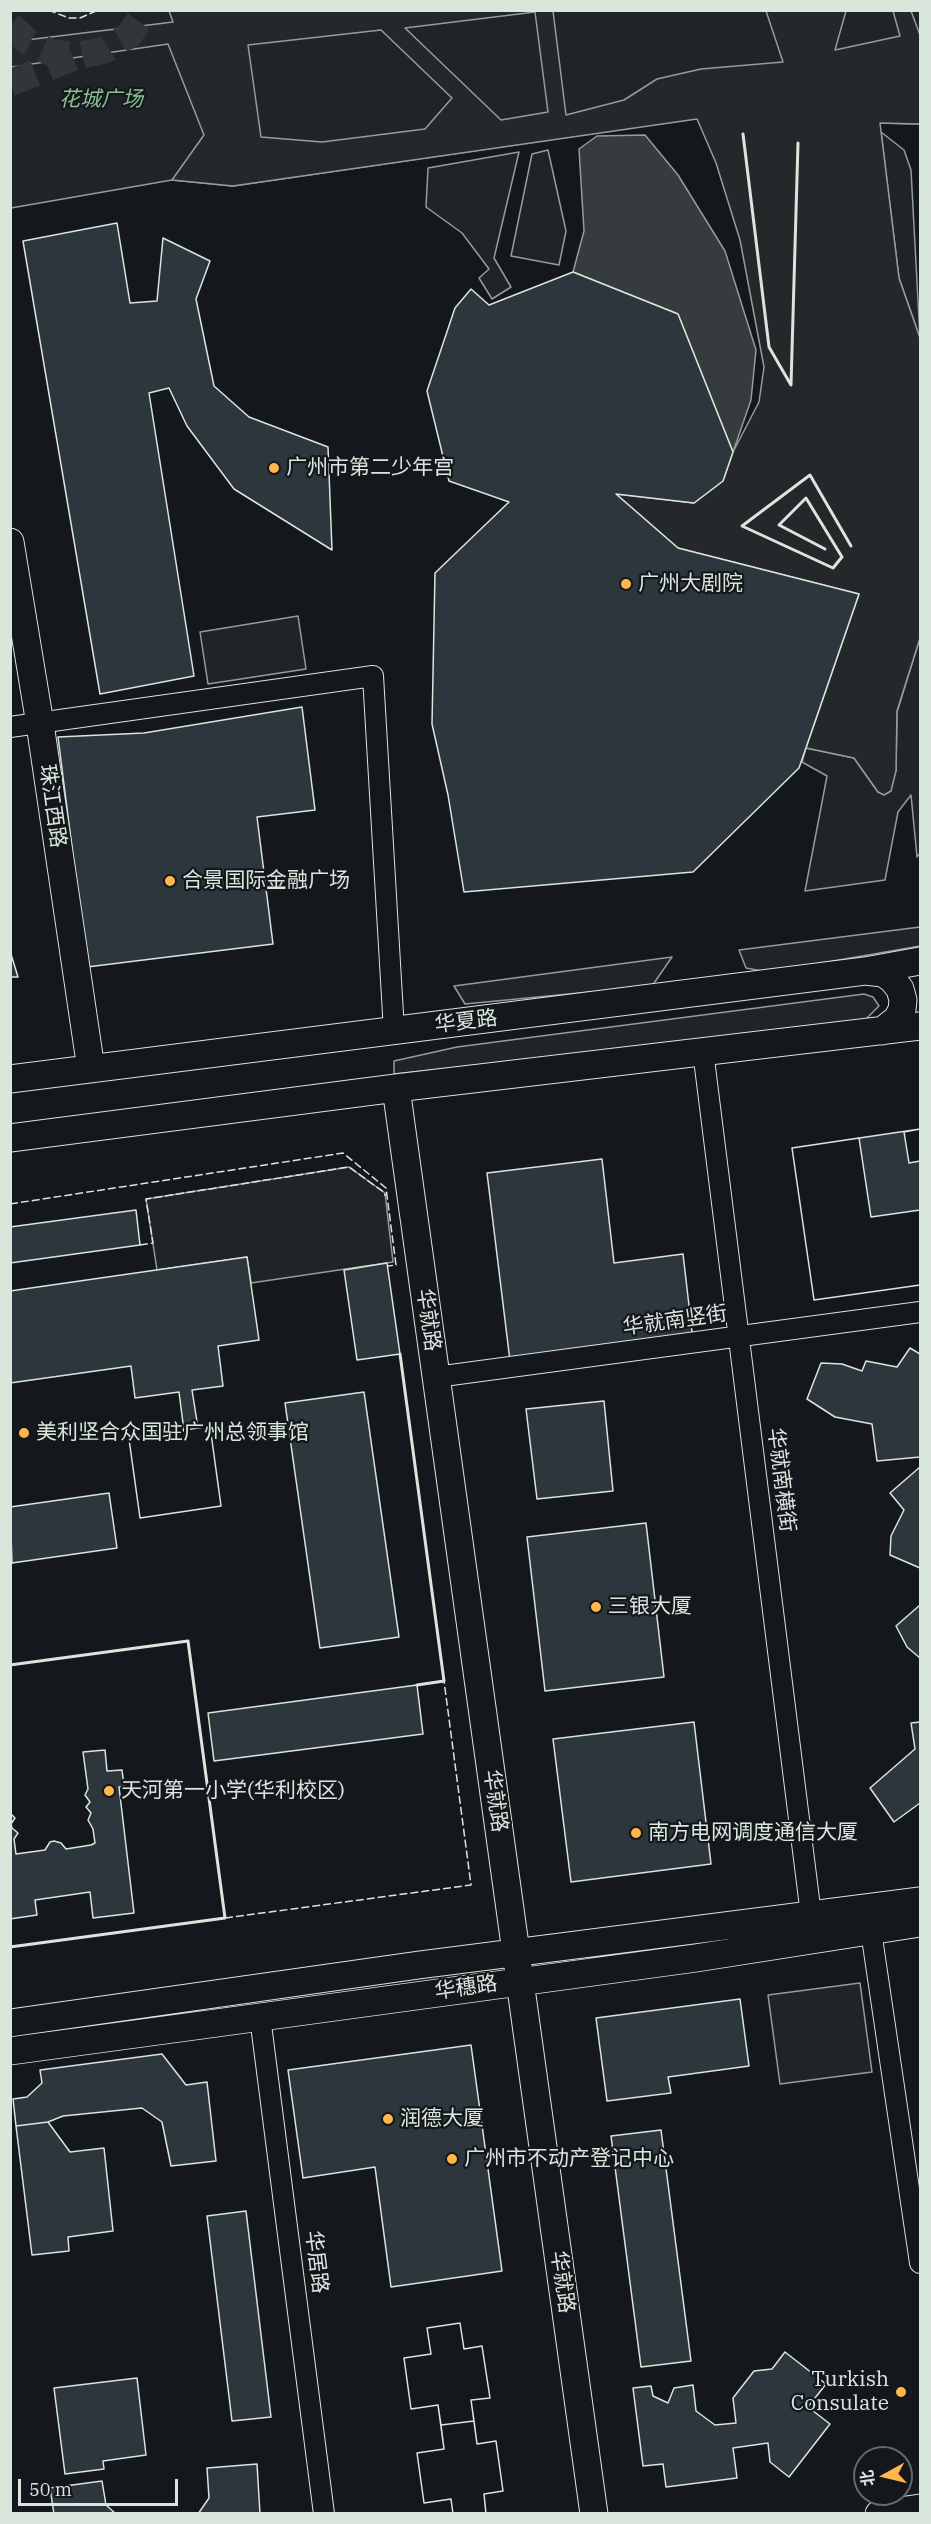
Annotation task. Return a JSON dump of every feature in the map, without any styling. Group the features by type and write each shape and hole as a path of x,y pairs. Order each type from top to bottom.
{"street":[{"name":"珠江西路","path":"10,542 40,724 91,1069"},
{"path":"10,728 373,676 394,1031"},
{"name":"华夏路","path":"10,1079 921,961"},
{"path":"865,970 883,973 900,989 903,1000 897,1019 882,1031"},
{"path":"10,1138 396,1088 921,1026"},
{"path":"882,1031 921,1041"},
{"name":"华就南横街","path":"703,1051 811,1915"},
{"name":"华就路","path":"396,1088 594,2514"},
{"name":"华就南竖街","path":"436,1377 921,1312"},
{"name":"华穗路","path":"10,2022 921,1900"},
{"name":"华穗路","path":"10,2051 696,1958 921,1923"},
{"path":"871,1931 918,2226 921,2263"},
{"name":"华居路","path":"260,2017 324,2514"},
{"path":"879,2514 921,2508"}],"green space":[{"name":"花城广场","path":"10,11 920,11 920,124 692,119 233,186 172,180 11,208"},
{"path":"881,132 904,150 911,170 920,338 899,278"},
{"path":"548,150 566,231 559,265 511,256 532,154"},
{"path":"519,152 494,258 511,287 492,299 479,278 489,269 462,233 426,207 428,168"},
{"path":"298,616 306,669 208,684 200,632"},
{"path":"920,638 920,853 917,857 911,795 898,812 885,880 805,891 827,776 802,762 806,748 854,758 878,792 896,771 897,712"},
{"path":"920,927 920,946 810,965 762,971 746,968 739,950"},
{"path":"672,957 652,986 465,1004 454,986"},
{"path":"864,994 873,997 879,1006 861,1024 394,1074 394,1061 457,1047"},
{"path":"349,1167 385,1193 393,1262 251,1283 247,1257 157,1270 146,1199"},
{"path":"860,1983 872,2072 780,2084 768,1995"}],"shaded area":[{"path":"169,11 553,11 566,115 624,100 657,79 701,69 783,62 766,11 846,11 835,50 900,36 893,11 911,11 920,35 920,124 880,123 899,278 920,338 920,638 897,711 896,771 891,791 884,795 878,792 854,758 806,748 859,594 678,548 616,494 694,503 723,481 733,452 759,402 764,367 740,240 716,163 697,119 233,186 172,180 204,135 168,44 11,67 10,42 173,22","holes":["535,12 548,112 501,120 405,28","381,30 452,98 425,129 322,142 261,137 248,45"]},
{"path":"645,135 678,175 725,251 756,350 751,400 733,452 678,314 573,272 584,231 579,149 597,136"}],"building":[{"name":"广州市第二少年宫","path":"117,223 130,303 157,301 163,238 210,261 196,299 214,386 249,417 328,447 332,550 234,489 187,426 169,388 149,393 194,676 100,694 23,241"},
{"name":"广州大剧院","path":"573,272 678,314 733,452 723,481 694,503 616,494 678,548 859,594 799,768 693,872 464,892 448,795 432,724 435,573 509,502 449,481 427,391 455,308 471,289 489,305"},
{"name":"合景国际金融广场","path":"302,707 315,810 257,817 273,944 87,967 58,737 144,733"},
{"path":"10,951 18,977 10,977"},
{"path":"920,1129 920,1161 909,1163 904,1132"},
{"path":"920,1129 920,1285 814,1300 792,1148"},
{"path":"859,1138 871,1217 920,1210 920,1285 814,1300 792,1148"},
{"path":"602,1159 614,1263 683,1254 693,1340 510,1361 487,1173"},
{"path":"136,1210 140,1245 10,1263 10,1227"},
{"path":"247,1257 259,1340 218,1346 223,1386 192,1390 198,1428 210,1426 221,1506 140,1518 129,1439 184,1431 179,1392 135,1398 131,1366 10,1383 10,1291"},
{"path":"387,1263 400,1354 357,1360 344,1270"},
{"path":"910,1348 920,1354 920,1457 877,1461 872,1424 835,1417 807,1399 821,1363 842,1364 862,1371 866,1361 897,1367"},
{"path":"364,1392 399,1637 320,1648 285,1403"},
{"path":"604,1401 613,1491 537,1499 526,1409"},
{"path":"210,1426 221,1506 140,1518 129,1439"},
{"path":"920,1467 920,1568 890,1555 891,1536 904,1510 890,1493"},
{"path":"109,1493 117,1548 12,1563 10,1507"},
{"name":"三银大厦","path":"646,1523 664,1677 545,1691 527,1537"},
{"path":"920,1605 920,1658 907,1647 896,1626"},
{"path":"417,1685 423,1734 214,1761 208,1713"},
{"name":"南方电网调度通信大厦","path":"694,1722 711,1864 571,1882 553,1739"},
{"path":"920,1722 920,1803 894,1822 870,1788 915,1749 911,1723"},
{"path":"105,1750 107,1771 122,1770 124,1786 119,1787 134,1913 93,1918 90,1892 35,1900 37,1915 10,1919 10,1813 15,1818 11,1824 12,1828 18,1833 14,1839 16,1854 45,1850 50,1842 54,1841 61,1843 66,1849 95,1843 93,1829 88,1820 91,1813 86,1807 90,1802 85,1795 88,1789 83,1752"},
{"path":"740,1999 749,2066 668,2077 671,2093 607,2101 596,2018"},
{"name":"润德大厦","path":"471,2045 502,2271 391,2287 375,2167 303,2178 288,2070"},
{"path":"162,2054 186,2085 207,2082 216,2161 171,2166 162,2122 142,2108 63,2116 48,2122 16,2126 13,2099 27,2097 42,2083 40,2070"},
{"path":"48,2122 70,2152 104,2148 113,2231 68,2237 69,2251 32,2255 16,2126"},
{"path":"661,2130 691,2361 641,2367 611,2136"},
{"path":"246,2211 271,2417 232,2421 207,2216"},
{"path":"460,2323 464,2349 482,2346 490,2398 471,2400 474,2421 441,2425 438,2405 411,2409 404,2358 431,2354 427,2328"},
{"path":"460,2323 464,2349 482,2346 490,2398 471,2400 477,2444 496,2441 503,2491 484,2494 486,2514 453,2514 451,2499 424,2503 417,2453 444,2449 438,2405 411,2409 404,2358 431,2354 427,2328"},
{"path":"785,2352 826,2384 808,2407 830,2424 789,2477 770,2462 768,2443 733,2448 737,2478 666,2487 663,2464 643,2466 633,2388 651,2386 653,2396 668,2403 674,2388 693,2385 696,2411 715,2425 736,2423 733,2398 754,2371 772,2369"},
{"path":"137,2378 146,2455 103,2461 104,2469 65,2474 54,2388"},
{"path":"474,2421 477,2444 496,2441 503,2491 484,2494 486,2514 453,2514 451,2499 424,2503 417,2453 444,2449 441,2425"},
{"path":"257,2464 260,2514 198,2514 209,2498 207,2468"},
{"path":"102,2481 106,2505 116,2514 54,2514 50,2488"}],"tunnel":[{"path":"10,25 28,42 52,53 77,56 105,50 129,35 147,10"},
{"path":"10,83 76,56"}],"fence":[{"path":"48,10 69,18 80,18 98,10"},
{"path":"10,1204 343,1153 386,1188 396,1265 388,1266"},
{"path":"140,1245 153,1243 146,1199 349,1167 385,1193 385,1196"},
{"path":"225,1918 471,1885 444,1681"}],"wall":[{"path":"743,134 769,347 791,385 798,143"},
{"path":"825,549 779,525 806,498 842,557 833,568 742,526 810,475 851,546"},
{"path":"400,1354 444,1681 417,1685"},
{"path":"10,1665 188,1641 225,1918 10,1947"}],"place":[{"name":"广州市第二少年宫","path":"274,468"},
{"name":"广州大剧院","path":"626,584"},
{"name":"合景国际金融广场","path":"170,881"},
{"name":"美利坚合众国驻广州总领事馆","path":"24,1433"},
{"name":"三银大厦","path":"596,1607"},
{"name":"天河第一小学(华利校区)","path":"109,1791"},
{"name":"南方电网调度通信大厦","path":"636,1833"},
{"name":"润德大厦","path":"388,2119"},
{"name":"广州市不动产登记中心","path":"452,2159"},
{"name":"Turkish Consulate","path":"901,2392"}]}
